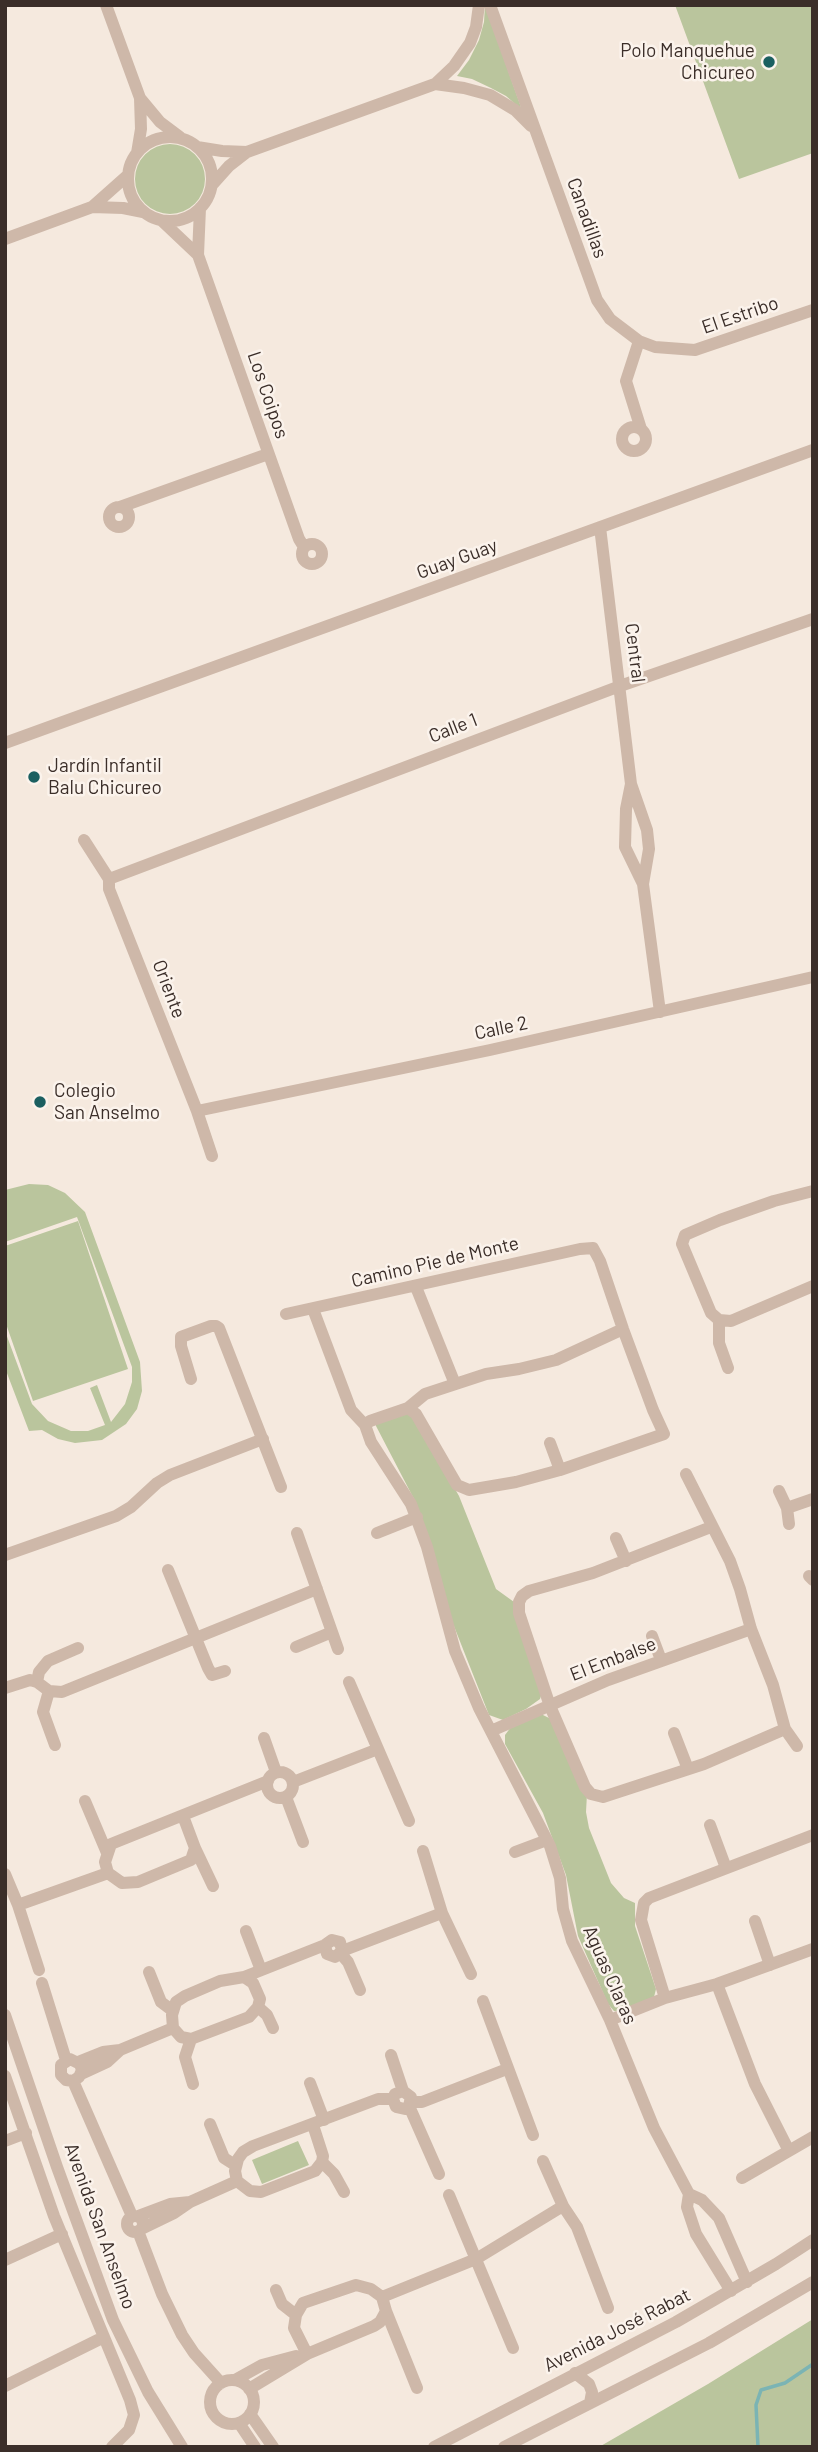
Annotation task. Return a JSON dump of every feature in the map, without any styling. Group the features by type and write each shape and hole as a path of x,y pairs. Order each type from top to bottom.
{"street":[{"path":"106,5 140,98 141,129 128,175 130,193 144,212"},
{"path":"92,207 123,208 144,212 161,220 182,219 200,208 212,185 247,152 435,85 454,66 470,43 476,27 479,5"},
{"name":"Canadillas","path":"490,5 597,300 610,320 639,341"},
{"path":"435,85 464,88 490,95 515,110 535,130"},
{"path":"140,98 160,122 192,144 209,164 212,185"},
{"path":"136,154 159,139 178,138 222,151 247,152"},
{"path":"5,239 92,207 128,175"},
{"name":"Los Coipos","path":"200,208 198,255 268,454 304,547"},
{"name":"Los Coipos","path":"161,220 198,255"},
{"name":"El Estribo","path":"639,341 655,347 695,350 813,310"},
{"path":"639,341 626,381 641,429"},
{"name":"Guay Guay","path":"5,743 813,450"},
{"path":"120,507 268,454"},
{"name":"Central","path":"600,527 631,784 647,830 649,849 643,884 660,1012"},
{"name":"Calle 1","path":"109,879 620,686 813,619"},
{"name":"Guay Guay","path":"5,751 83,721 114,703"},
{"name":"Central","path":"631,784 626,809 625,847 643,884"},
{"name":"Oriente","path":"84,840 109,879 109,889 197,1111 212,1156"},
{"name":"Calle 2","path":"197,1111 463,1056 813,977"},
{"path":"813,1191 747,1210 688,1234 683,1238 682,1247 711,1313 719,1320 731,1321 813,1286"},
{"name":"Camino Pie de Monte","path":"286,1314 593,1248 600,1261 622,1329"},
{"path":"416,1287 455,1384"},
{"name":"Aguas Claras","path":"313,1309 351,1410 365,1425 371,1442 417,1517 455,1651 479,1708 547,1840 560,1878 563,1909 572,1941 610,2020 654,2128 689,2194 687,2207 696,2234 731,2291"},
{"path":"719,1320 719,1343 728,1368"},
{"path":"191,1379 181,1337 202,1328 216,1326 281,1487"},
{"path":"365,1425 408,1408 425,1394 486,1374 556,1360 622,1329 664,1434 560,1470 474,1490 464,1489 457,1485 415,1414 408,1408"},
{"path":"5,1555 116,1516 170,1475 263,1439"},
{"path":"550,1443 560,1470"},
{"path":"686,1474 730,1561 785,1728 797,1746"},
{"path":"779,1490 787,1508 789,1524"},
{"path":"787,1508 813,1499"},
{"path":"377,1533 417,1517"},
{"path":"711,1527 593,1573 529,1591 521,1599 519,1614 550,1706 585,1787 597,1796 611,1796 688,1769 785,1728"},
{"path":"297,1533 338,1649"},
{"path":"616,1538 626,1561"},
{"path":"169,1570 212,1675 225,1671"},
{"path":"5,1688 23,1681 37,1682 50,1691 62,1692 317,1589"},
{"name":"El Embalse","path":"491,1731 608,1680 751,1629"},
{"path":"296,1647 332,1632"},
{"path":"652,1636 661,1660"},
{"path":"37,1682 39,1672 48,1661 78,1648"},
{"path":"349,1682 409,1821"},
{"path":"50,1691 43,1712 55,1745"},
{"path":"674,1733 688,1769"},
{"path":"195,1848 191,1860 138,1882 122,1883 108,1872 105,1862 111,1844 183,1816 272,1777 285,1772 293,1782 292,1791 286,1797 274,1796 268,1790 272,1777 264,1738"},
{"path":"293,1782 378,1749"},
{"path":"286,1797 303,1842"},
{"path":"85,1801 107,1853"},
{"path":"183,1816 213,1886"},
{"path":"710,1825 726,1868"},
{"path":"665,1998 640,1920 644,1902 813,1835"},
{"path":"515,1853 547,1840"},
{"path":"423,1851 442,1913 471,1974"},
{"path":"18,1905 108,1872"},
{"path":"5,1874 39,1970"},
{"path":"342,1952 442,1913"},
{"path":"755,1921 770,1965"},
{"path":"246,1931 261,1970"},
{"path":"244,1977 253,1983 260,1999 258,2007 249,2017 191,2039 181,2037 173,2028 176,2002 185,1996 220,1981 244,1977 325,1945 329,1941 335,1940 342,1945 342,1952 360,1990"},
{"path":"610,2020 665,1998 717,1984 813,1949"},
{"path":"149,1972 161,2002 173,2011"},
{"path":"42,1983 137,2223 162,2294 194,2353 221,2383"},
{"path":"717,1984 755,2084 789,2151"},
{"path":"483,2001 533,2136"},
{"path":"258,2007 267,2015 273,2028"},
{"name":"Avenida San Anselmo","path":"5,2015 113,2320 148,2392 180,2445"},
{"path":"75,2069 107,2062 120,2050 173,2028"},
{"path":"191,2039 185,2057 194,2084"},
{"path":"391,2055 404,2099 439,2174"},
{"path":"310,2083 318,2123 322,2162 308,2175 261,2192 250,2191 237,2181 236,2165 243,2152 253,2146 318,2123 379,2099 422,2102 507,2069"},
{"path":"5,2076 62,2234 134,2415 129,2430 112,2447"},
{"path":"210,2124 223,2158 236,2165"},
{"path":"5,2141 26,2133"},
{"path":"742,2179 813,2137"},
{"path":"544,2161 563,2206 577,2227 608,2308"},
{"path":"322,2162 334,2174 344,2192"},
{"path":"137,2223 174,2213 190,2202 237,2181"},
{"name":"Aguas Claras","path":"689,2194 702,2200 719,2218 747,2282"},
{"path":"449,2195 513,2348"},
{"path":"382,2297 476,2259 563,2206"},
{"path":"5,2260 62,2234"},
{"name":"Avenida José Rabat","path":"434,2447 575,2372 643,2340 747,2282 813,2240"},
{"path":"504,2447 709,2343 813,2282"},
{"path":"307,2354 294,2328 296,2315 303,2303 348,2287 364,2286 382,2297 417,2388"},
{"path":"276,2290 282,2304 296,2315"},
{"path":"235,2381 249,2389 253,2401 250,2414 239,2423 225,2423 214,2414 210,2401 215,2388 221,2383 235,2381 262,2365 307,2354 367,2331 380,2322 386,2311"},
{"path":"5,2386 104,2337"},
{"path":"249,2389 307,2354"},
{"path":"575,2372 589,2384 592,2392 590,2403"},
{"path":"250,2414 274,2447"},
{"path":"239,2423 255,2447"}],"green space":[{"path":"485,5 522,110 506,96 491,88 472,79 457,76 479,40"},
{"name":"Polo Manquehue Chicureo","path":"675,5 813,5 813,153 739,179"},
{"path":"170,144 195,154 205,179 195,204 170,214 145,204 135,179 145,154"},
{"path":"29,1184 48,1185 65,1193 85,1212 140,1362 142,1391 137,1409 126,1424 102,1440 75,1443 58,1439 42,1430 29,1431 5,1368 5,1331 32,1404 48,1421 71,1431 88,1431 105,1425 90,1388 97,1385 111,1422 125,1404 132,1382 132,1367 77,1217 5,1242 5,1190"},
{"path":"78,1221 128,1369 33,1401 5,1321 5,1246"},
{"path":"411,1411 459,1496 496,1589 514,1602 543,1690 540,1699 503,1720 489,1715 448,1611 415,1501 376,1426 376,1423"},
{"path":"541,1714 555,1721 587,1794 589,1828 611,1883 624,1898 635,1903 635,1926 656,1989 654,1997 622,2012 614,2011 608,2004 578,1936 566,1875 543,1813 505,1744 505,1735 511,1727"},
{"path":"298,2141 309,2165 262,2184 252,2160"},
{"path":"813,2319 813,2447 599,2447 708,2384"}],"waterway":[{"path":"758,2447 756,2405 761,2390 785,2383 813,2364"}],"place":[{"name":"Polo Manquehue Chicureo","path":"769,62"},
{"name":"Jardín Infantil Balu Chicureo","path":"34,777"},
{"name":"Colegio San Anselmo","path":"40,1102"}]}
